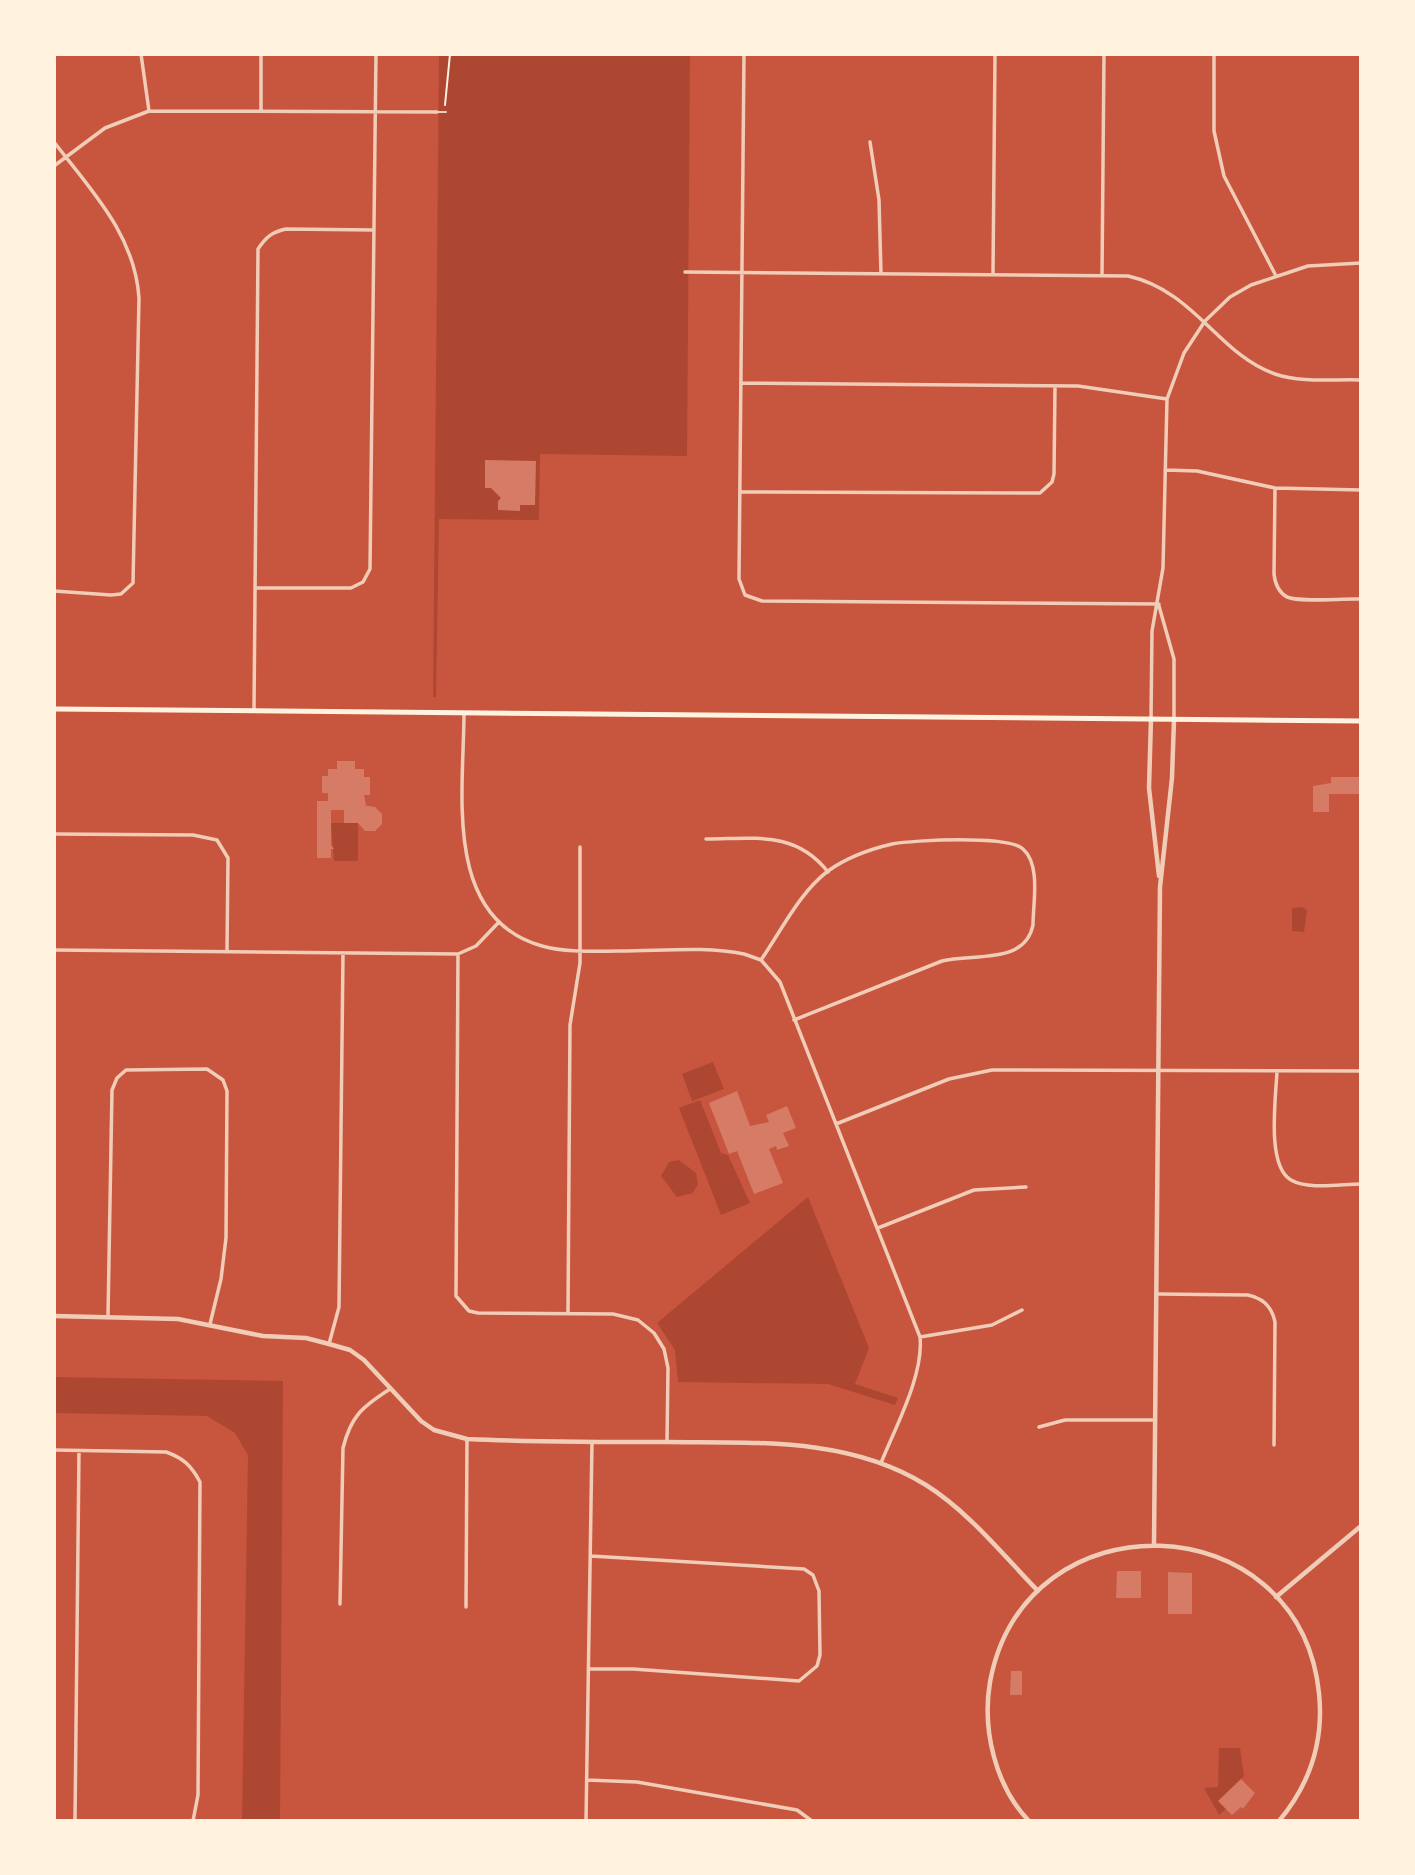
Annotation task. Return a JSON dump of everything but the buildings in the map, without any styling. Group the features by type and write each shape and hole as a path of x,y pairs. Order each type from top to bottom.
{"main road":[{"path":"54,709 1361,721"}],"street":[{"path":"141,54 149,111"},
{"path":"261,54 261,111"},
{"path":"255,589 351,588 363,582 370,569 376,54"},
{"path":"744,54 739,579 745,595 762,601 1159,604"},
{"path":"993,274 995,54"},
{"path":"1102,276 1104,54"},
{"path":"1214,54 1214,131 1224,176 1275,274"},
{"path":"54,166 116,122 149,111 437,112"},
{"path":"54,142 119,228 132,254 138,279 135,575 128,589 111,596 54,591"},
{"path":"870,142 879,200 881,274"},
{"path":"254,711 258,249 264,239 286,229 374,230"},
{"path":"1160,887 1149,788 1152,631 1159,604 1163,568 1167,399 1184,353 1205,321 1230,298 1275,274 1308,266 1361,263"},
{"path":"685,272 1102,276 1152,282 1173,294 1247,358 1275,374 1306,379 1361,380"},
{"path":"741,383 1055,386 1124,391 1167,399"},
{"path":"740,492 1031,494 1047,488 1054,474 1055,386"},
{"path":"1165,470 1197,471 1275,488 1361,490"},
{"path":"1275,488 1275,584 1282,592 1294,598 1361,599"},
{"path":"1154,1544 1160,887 1172,778 1174,720 1172,644 1159,604"},
{"path":"464,713 466,858 475,888 500,922 519,936 539,945 580,950 727,951 761,960 780,982 920,1337 921,1349 916,1373 881,1463"},
{"path":"54,834 210,837 224,847 229,858 228,951"},
{"path":"706,839 785,841 804,848 828,872"},
{"path":"761,960 799,904 828,872 866,852 914,841 1007,842 1024,849 1033,870 1033,925 1031,936 1022,948 1007,953 942,961 794,1020"},
{"path":"568,1314 570,1025 580,950 580,847"},
{"path":"54,950 458,954 476,946 500,922"},
{"path":"330,1344 339,1307 342,954"},
{"path":"458,954 455,1287 461,1305 469,1311 626,1315 653,1333 664,1349 667,1368 667,1442"},
{"path":"108,1316 112,1090 121,1073 139,1068 201,1068 215,1073 223,1080 227,1104 226,1238 221,1279 209,1324"},
{"path":"836,1124 949,1079 974,1072 1013,1068 1361,1071"},
{"path":"1277,1071 1276,1154 1280,1171 1292,1181 1361,1184"},
{"path":"878,1228 974,1189 1026,1187"},
{"path":"1157,1294 1248,1295 1261,1299 1271,1309 1275,1322 1274,1445"},
{"path":"920,1337 992,1325 1022,1310"},
{"path":"54,1316 178,1319 263,1336 306,1338 330,1344 350,1350 364,1360 408,1410 434,1430 467,1439 796,1444 881,1463 927,1486 952,1505 1038,1591"},
{"path":"341,1604 343,1448 349,1424 365,1406 390,1389"},
{"path":"1039,1427 1065,1420 1155,1420"},
{"path":"466,1607 467,1439"},
{"path":"586,1821 592,1442"},
{"path":"54,1450 166,1452 180,1457 192,1467 200,1482 198,1795 193,1821"},
{"path":"75,1821 79,1451"},
{"path":"1276,1597 1361,1526"},
{"path":"1029,1821 1007,1790 988,1730 993,1667 1003,1639 1019,1613 1038,1591 1063,1571 1094,1555 1122,1547 1154,1544 1208,1553 1233,1564 1276,1597 1301,1632 1317,1673 1321,1716 1317,1747 1308,1777 1293,1804 1279,1821"},
{"path":"590,1669 633,1669 788,1681 810,1675 820,1655 819,1591 813,1575 793,1566 591,1556"},
{"path":"587,1780 664,1787 797,1810 812,1820"}],"lane":[{"path":"437,112 446,112"}],"path":[{"path":"446,112 450,54"}],"shaded area":[{"path":"439,54 690,54 687,456 540,454 539,520 439,519 436,697 433,697"},
{"path":"331,823 358,823 358,861 334,861"},
{"path":"1302,907 1307,910 1304,932 1292,931 1292,908"},
{"path":"713,1062 724,1089 692,1101 682,1074"},
{"path":"700,1100 721,1153 728,1155 750,1203 721,1215 679,1108"},
{"path":"679,1160 696,1173 698,1184 693,1193 677,1197 661,1176 669,1162"},
{"path":"808,1197 869,1348 855,1384 898,1398 895,1405 828,1384 678,1382 675,1350 657,1323"},
{"path":"54,1377 283,1381 280,1821 242,1821 248,1455 235,1433 207,1416 54,1413"},
{"path":"1219,1748 1240,1748 1244,1776 1219,1801 1226,1809 1219,1815 1204,1788 1218,1787"}]}
